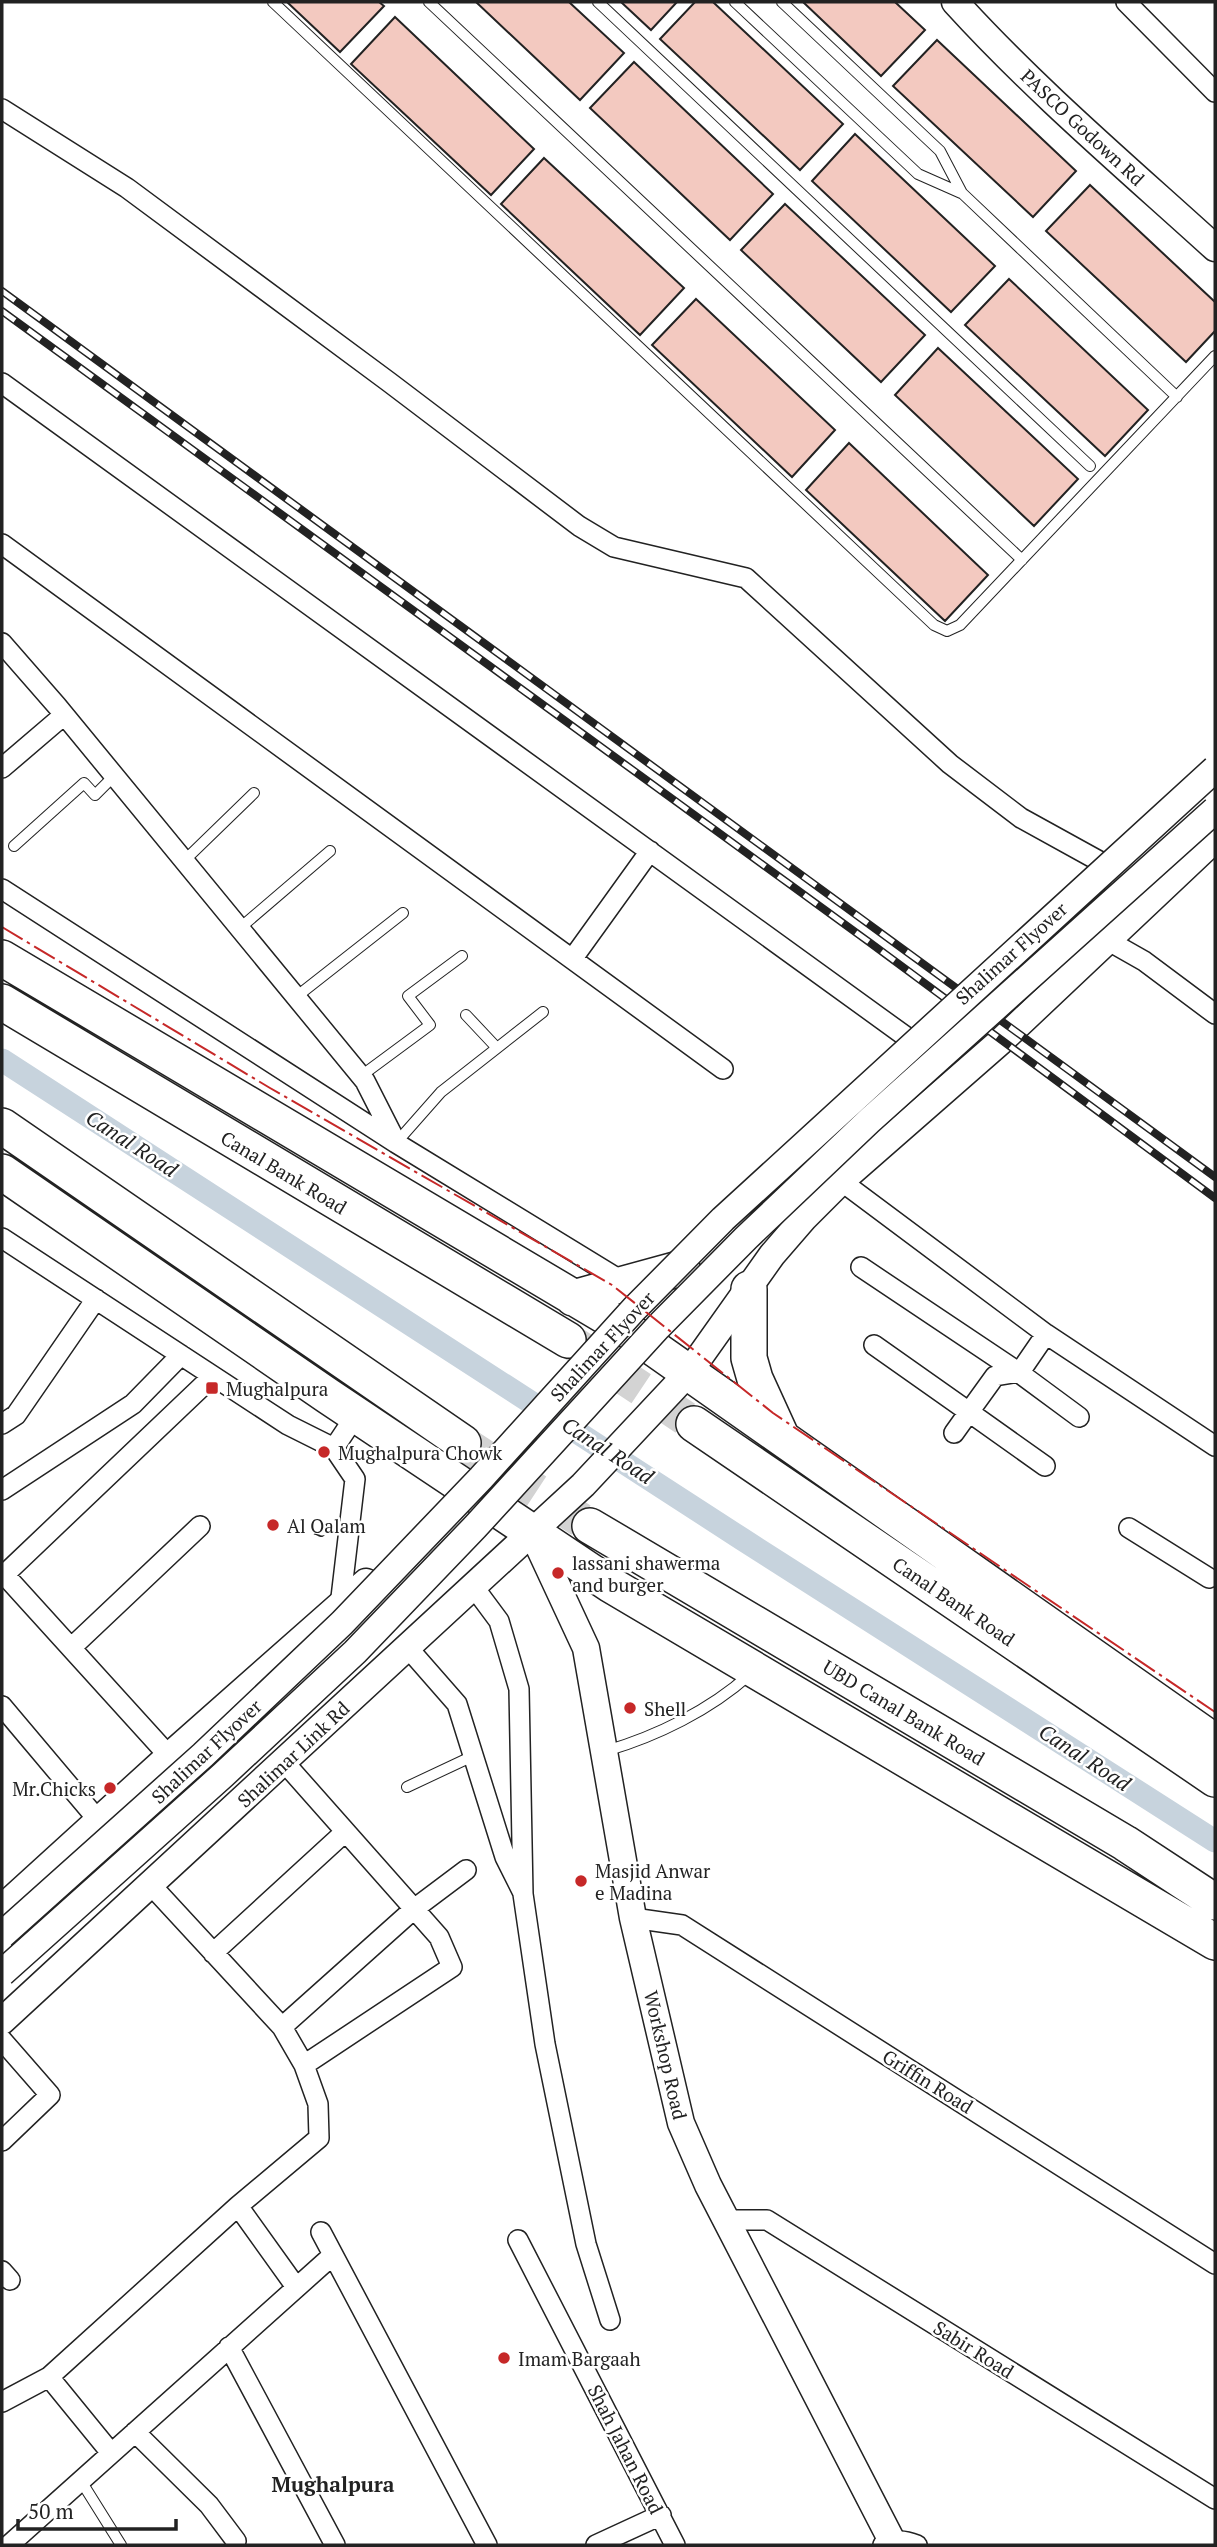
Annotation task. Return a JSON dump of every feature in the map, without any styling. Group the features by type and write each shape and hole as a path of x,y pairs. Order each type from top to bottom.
{"highway":[{"path":"2,958 625,1328 1215,1742"},
{"name":"Canal Bank Road","path":"2,1003 576,1354"},
{"path":"2,1126 464,1443"},
{"path":"2,1171 356,1415 611,1585 1215,1942"},
{"path":"573,1298 682,1268"},
{"path":"749,1289 749,1358 755,1379 782,1438"},
{"name":"Canal Bank Road","path":"694,1424 1215,1779"},
{"name":"UBD Canal Bank Road","path":"590,1526 1125,1843 1215,1902"}],"main road":[{"name":"PASCO Godown Rd","path":"955,2 1084,130 1215,248"},
{"path":"2,1908 340,1606 505,1451 576,1354 625,1328 905,1036 1215,755"},
{"name":"Shalimar Flyover","path":"2,1935 203,1755 342,1623 481,1478 635,1309 723,1219 1215,769"},
{"name":"Shalimar Flyover","path":"2,1973 223,1775 355,1652 475,1527 658,1327 765,1220 869,1121 1215,810"},
{"name":"Shalimar Link Rd","path":"2,2021 583,1485 689,1372 772,1255 804,1218 841,1181 991,1050 1215,839"},
{"path":"940,1004 991,1050"},
{"name":"Workshop Road","path":"532,1532 586,1648 633,1918 681,2123 708,2185 896,2544"}],"street":[{"path":"1126,2 1215,92"},
{"path":"2,109 127,188 579,526 614,547 746,578 950,764 1021,818 1100,861"},
{"path":"2,383 905,1036"},
{"path":"2,544 723,1069"},
{"path":"2,643 361,1076 396,1143"},
{"path":"2,768 64,715"},
{"path":"573,958 650,851"},
{"path":"2,889 396,1143 625,1283"},
{"path":"1107,940 1144,961 1215,1014"},
{"path":"841,1181 1046,1334 1215,1446"},
{"path":"2,1238 288,1425 334,1448 355,1479 340,1606"},
{"path":"861,1267 1018,1372 1079,1417"},
{"path":"2,1424 16,1415 96,1299"},
{"path":"954,1433 995,1376 1018,1372 1046,1334"},
{"path":"874,1345 1045,1466"},
{"path":"2,1490 133,1404 181,1355"},
{"path":"169,1756 3,1573 213,1376"},
{"path":"334,1448 356,1415"},
{"path":"71,1648 201,1526"},
{"path":"1129,1528 1213,1576"},
{"path":"473,1586 499,1621 519,1689 523,1894 545,2044 586,2244 610,2319"},
{"path":"408,1648 457,1704 505,1857 523,1894"},
{"path":"2,1706 98,1820"},
{"path":"284,1762 439,1937 452,1967 304,2065"},
{"path":"213,1952 345,1832"},
{"path":"282,2027 414,1909 466,1870"},
{"path":"2,2402 49,2377 238,2206 319,2138 318,2104 304,2065 282,2027 150,1884"},
{"name":"Griffin Road","path":"633,1918 682,1925 1215,2264"},
{"path":"2,2040 50,2095 2,2141"},
{"path":"238,2206 296,2287"},
{"name":"Sabir Road","path":"726,2220 767,2220 1215,2499"},
{"path":"321,2232 487,2545"},
{"name":"Shah Jahan Road","path":"518,2241 676,2545"},
{"path":"9,2545 333,2255"},
{"path":"229,2347 330,2543"},
{"path":"49,2377 111,2453"},
{"path":"135,2432 209,2505 236,2541"},
{"path":"596,2545 661,2515"}],"lane":[{"path":"273,2 934,625 947,631 960,625 1215,356"},
{"path":"429,2 1022,560"},
{"path":"598,2 1090,466"},
{"path":"735,2 918,174 962,193"},
{"path":"782,2 940,151 962,193 1177,397"},
{"path":"14,846 84,783 95,795 114,776"},
{"path":"184,861 254,793"},
{"path":"240,928 330,851"},
{"path":"296,997 402,913"},
{"path":"361,1076 430,1025 408,996 462,956"},
{"path":"396,1143 441,1092 543,1012"},
{"path":"466,1015 497,1048"},
{"path":"606,1751 671,1725 732,1690 755,1670"},
{"path":"407,1787 473,1756"},
{"path":"80,2480 121,2545"}],"building":[{"path":"287,2 379,2 384,6 340,52"},
{"path":"476,2 569,2 624,53 580,100"},
{"path":"621,2 677,2 651,30"},
{"path":"695,2 713,2 843,124 800,170 660,39"},
{"path":"803,2 895,2 925,30 881,76"},
{"path":"395,17 534,149 491,195 351,64"},
{"path":"937,40 1076,171 1033,217 893,86"},
{"path":"634,62 773,194 730,240 590,108"},
{"path":"855,134 995,266 951,312 812,181"},
{"path":"544,158 684,288 640,335 501,204"},
{"path":"1090,185 1215,302 1215,331 1186,362 1046,231"},
{"path":"785,204 925,335 881,382 741,250"},
{"path":"1009,279 1148,410 1105,456 965,325"},
{"path":"696,299 835,430 792,477 652,345"},
{"path":"938,348 1078,479 1034,526 895,395"},
{"path":"849,443 988,575 945,621 806,490"}],"waterway":[{"name":"Canal Road","path":"2,1060 742,1539 1215,1841"}],"tunnel":[{"path":"568,1340 694,1424"},
{"path":"463,1443 590,1526"}],"railway":[{"path":"2,291 1215,1177"},
{"path":"2,311 869,942 1215,1198"}],"power":[{"path":"2,927 270,1088 612,1285 773,1413 1215,1712"}],"place":[{"name":"Mughalpura","path":"212,1388"},
{"name":"Mughalpura Chowk","path":"324,1452"},
{"name":"Al Qalam","path":"273,1525"},
{"name":"lassani shawerma and burger","path":"558,1573"},
{"name":"Shell","path":"630,1708"},
{"name":"Mr.Chicks","path":"110,1788"},
{"name":"Masjid Anwar e Madina","path":"581,1881"},
{"name":"Imam Bargaah","path":"504,2358"}],"district":[{"name":"Mughalpura","path":"333,2484"}]}
